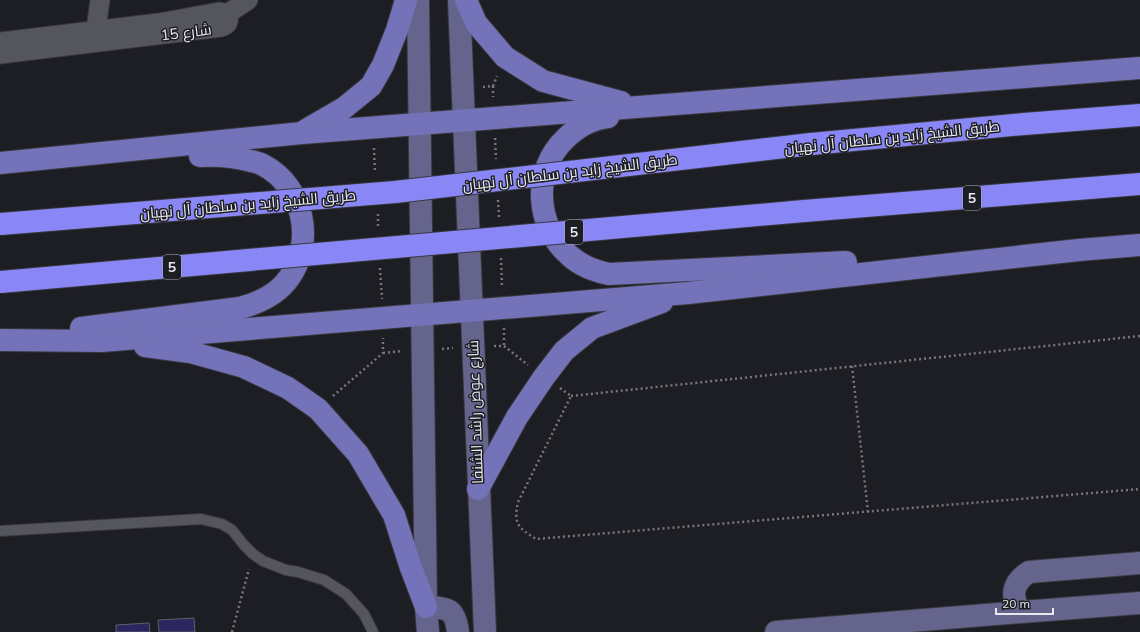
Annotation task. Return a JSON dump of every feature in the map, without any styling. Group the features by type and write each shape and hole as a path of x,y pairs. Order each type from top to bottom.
{"highway":[{"name":"طريق الشيخ زايد بن سلطان آل نهيان","path":"0,224 395,192 811,144 1024,124 1140,115"},
{"name":"5","path":"0,282 804,211 1140,184"}],"main road":[{"path":"302,133 344,108 371,86 383,65 397,30 406,0"},
{"path":"418,0 426,607 428,632"},
{"name":"شارع عوض راشد الشنفا","path":"459,0 484,632"},
{"path":"466,0 476,23 505,57 543,81 637,106"},
{"path":"0,164 302,133 1140,68"},
{"path":"1047,75 599,118 583,125 560,143 545,171 542,204 547,224 556,242 571,257 589,268 609,274 1079,250"},
{"path":"0,164 217,155 234,156 263,165 281,178 292,192 302,216 303,243 298,264 288,279 275,293 259,302 240,308 0,339"},
{"path":"0,339 102,341 422,315 688,293 1079,250 1140,245"},
{"path":"478,489 517,418 564,351 592,328 688,293"},
{"path":"102,341 190,352 244,367 288,388 318,409 358,454 394,515 410,566 426,607"},
{"path":"1021,612 1016,606 1014,590 1022,577 1029,572 1140,563"},
{"path":"776,632 1140,603"},
{"path":"426,607 445,608 449,611 456,618 458,632"}],"street":[{"path":"96,30 100,0"},
{"path":"227,14 248,0"},
{"name":"شارع 15","path":"0,42 179,20 218,12 227,14 229,18 226,26 221,28 0,54"}],"lane":[{"path":"0,531 201,519 222,524 232,530 252,554 263,561 274,566 324,580 346,594 364,614 373,632"}],"path":[{"path":"383,353 504,346 544,378 571,396 1140,336"},
{"path":"852,366 868,512"},
{"path":"571,396 518,502 515,515 521,529 536,539 1140,489"},
{"path":"232,632 252,554"}],"building":[{"path":"194,618 195,632 159,632 158,620"},
{"path":"149,623 150,632 116,632 116,625"}]}
